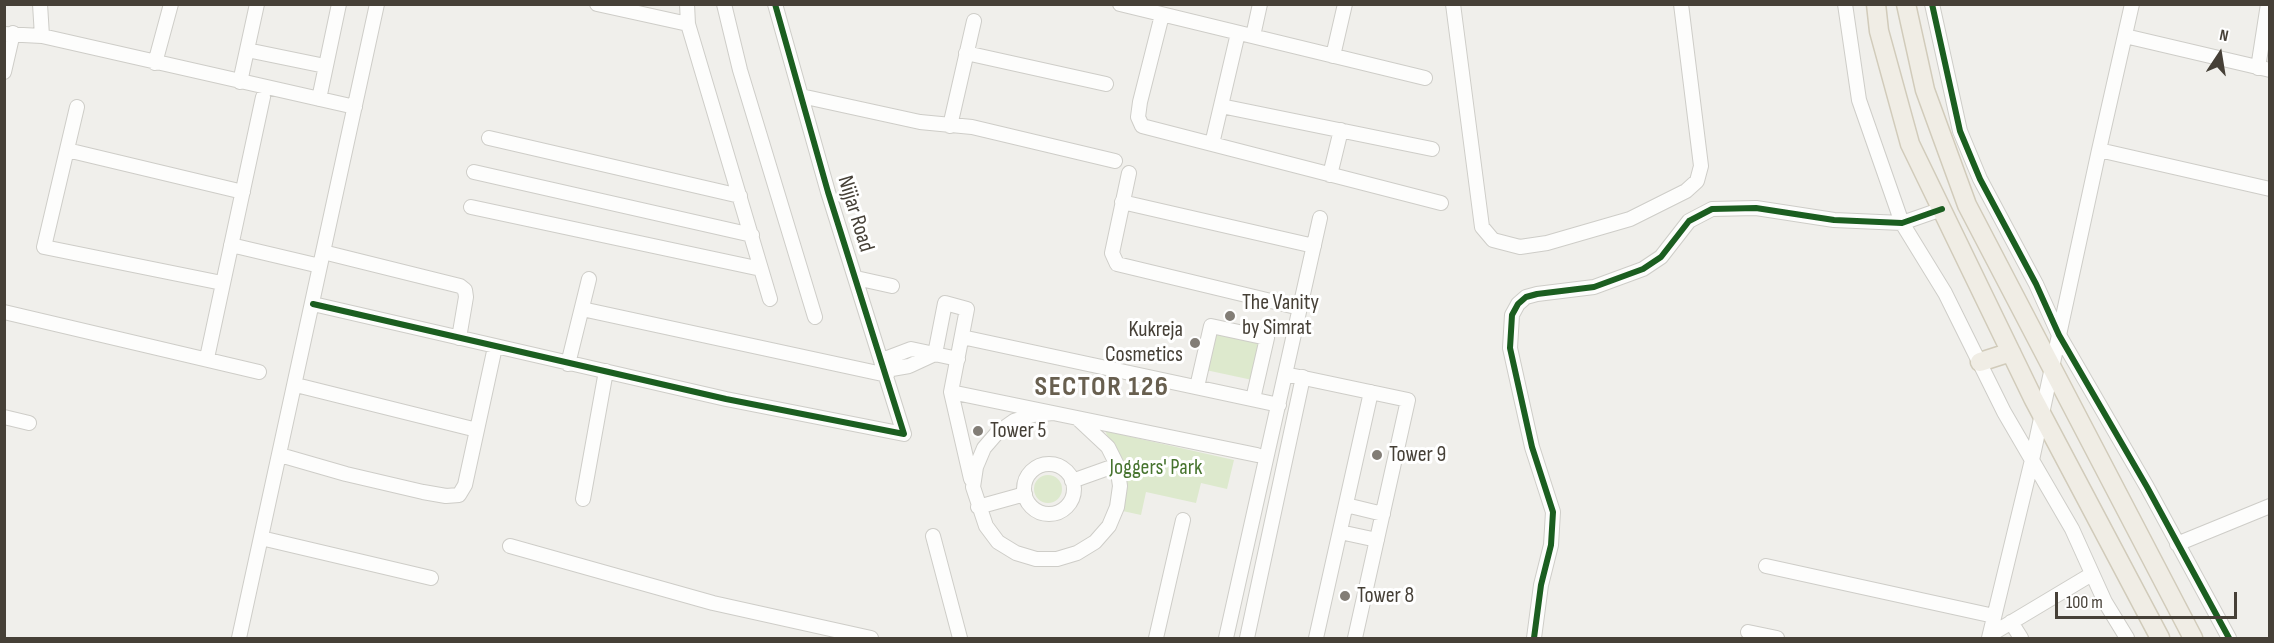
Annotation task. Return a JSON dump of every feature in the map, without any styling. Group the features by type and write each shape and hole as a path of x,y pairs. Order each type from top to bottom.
{"main road":[{"path":"1876,4 1879,31 1910,144 2011,352 2160,639"},
{"path":"1906,4 1925,90 1967,205 2193,639"},
{"path":"1980,362 2011,352"}],"street":[{"path":"40,4 42,36"},
{"path":"155,63 171,4"},
{"path":"240,82 257,4"},
{"path":"319,99 339,4"},
{"path":"597,4 688,24"},
{"path":"687,4 688,24 770,299"},
{"path":"724,4 741,70 815,317"},
{"name":"Nijjar Road","path":"606,372 904,434 775,4"},
{"path":"1120,4 1425,78"},
{"path":"1253,36 1260,4"},
{"path":"1333,56 1346,4"},
{"path":"1454,4 1482,227 1493,240 1520,247 1547,243 1630,219 1686,191 1697,181 1701,166 1681,4"},
{"path":"1845,4 1859,100 1902,223 1945,293 2004,412 2072,529 2092,574 2127,639"},
{"path":"1932,4 1960,131 1980,179 2059,335 2083,373 2229,639"},
{"path":"1989,637 2032,460 2050,368 2132,4"},
{"path":"2125,36 2264,69 2268,4"},
{"path":"244,638 261,538 296,385 374,5"},
{"path":"1162,15 1140,102 1139,123 1147,129 1442,203"},
{"path":"950,126 974,21"},
{"path":"4,72 9,33 42,36 355,106"},
{"path":"1212,144 1238,33"},
{"path":"247,50 325,66"},
{"path":"966,52 1107,84"},
{"path":"801,96 950,126 972,127 1115,161"},
{"path":"207,358 263,97"},
{"path":"1221,106 1432,149"},
{"path":"77,107 44,247 222,283"},
{"path":"1330,175 1341,130"},
{"path":"489,138 740,196"},
{"path":"67,150 243,192"},
{"path":"2098,150 2270,189"},
{"path":"474,172 752,235"},
{"path":"1129,173 1112,254 1117,264 1300,308"},
{"path":"1122,202 1314,246"},
{"path":"471,207 760,269"},
{"path":"1534,639 1535,621 1551,544 1553,512 1532,447 1513,366 1510,330 1518,304 1526,297 1537,294 1594,288 1643,269 1661,257 1689,220 1712,209 1756,208 1834,220 1902,223 1941,209"},
{"path":"1226,639 1320,218"},
{"path":"231,245 321,259 460,286 465,290 466,297 459,338"},
{"path":"856,278 892,286"},
{"path":"568,364 589,279"},
{"path":"934,354 945,303 967,309 951,392 978,507 986,526 998,542 1016,553 1036,559 1057,559 1077,553 1095,542 1109,526 1117,507 1120,486 1117,465 1108,447 1077,418"},
{"path":"313,304 606,372 584,499"},
{"path":"582,309 885,368 904,350 958,359"},
{"path":"4,312 259,372"},
{"path":"1197,387 1211,326 1267,338 1253,399"},
{"path":"962,338 1278,405"},
{"path":"280,455 346,474 454,497 459,495 465,485 495,347"},
{"path":"1286,374 1408,400 1355,639"},
{"path":"1247,639 1304,377"},
{"path":"296,385 477,430"},
{"path":"951,392 1257,455"},
{"path":"1316,639 1371,392"},
{"path":"973,487 976,467 984,448 997,433 1014,421 1033,415 1053,413"},
{"path":"4,417 29,423"},
{"path":"1041,465 1056,465 1062,468 1072,481 1072,498 1060,510 1052,513 1036,510 1025,494 1025,481 1028,474 1041,465"},
{"path":"1072,481 1117,465"},
{"path":"978,507 1025,494"},
{"path":"1346,506 1383,514"},
{"path":"2177,544 2270,506"},
{"path":"1156,639 1183,520"},
{"path":"1340,532 1377,540"},
{"path":"933,537 960,639"},
{"path":"261,538 431,578"},
{"path":"510,546 713,603 871,639"},
{"path":"1766,566 1994,616"},
{"path":"1989,637 2092,574"},
{"path":"2011,622 2021,639"},
{"path":"1748,632 1778,639"}],"green space":[{"path":"1211,326 1267,338 1257,381 1201,369"},
{"name":"Joggers' Park","path":"1105,431 1234,460 1227,489 1201,483 1196,503 1146,492 1141,515 1118,510 1126,470"},
{"path":"1048,475 1058,479 1062,489 1058,499 1048,503 1038,499 1034,489 1038,479"}],"cycle path":[{"path":"313,304 726,399 904,434 828,192 775,4"},
{"path":"1932,4 1960,131 1980,179 2036,284 2059,335 2147,487 2229,638"},
{"path":"1534,638 1541,585 1551,545 1553,512 1532,447 1510,348 1512,315 1518,304 1526,297 1594,287 1643,269 1661,257 1689,221 1712,209 1756,208 1834,220 1902,223 1942,209"}],"place":[{"name":"The Vanity by Simrat","path":"1230,316"},
{"name":"Kukreja Cosmetics","path":"1195,343"},
{"name":"Tower 5","path":"978,431"},
{"name":"Tower 9","path":"1377,455"},
{"name":"Tower 8","path":"1345,596"}],"district":[{"name":"SECTOR 126","path":"1102,388"}]}
